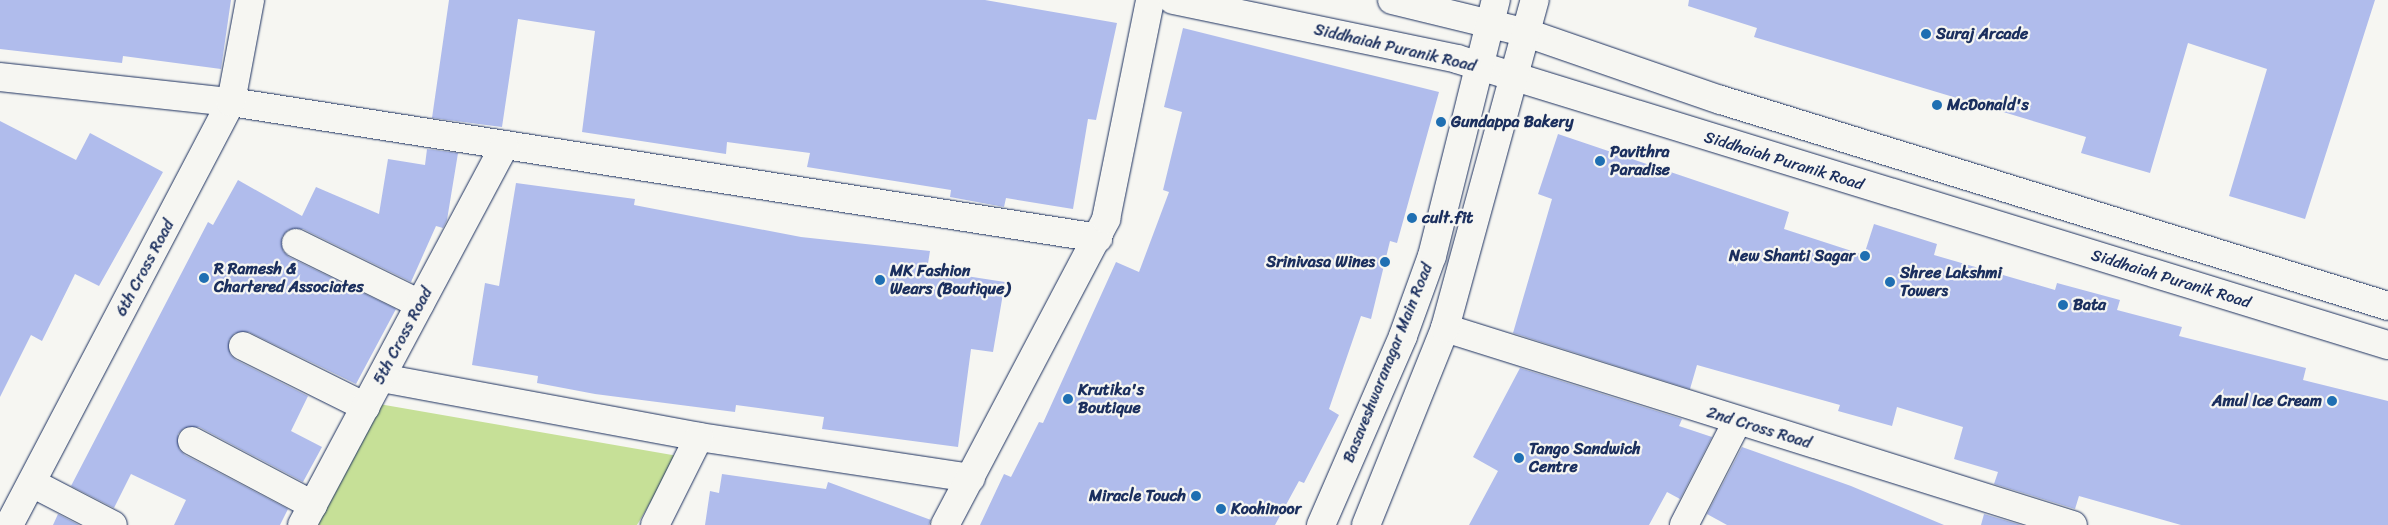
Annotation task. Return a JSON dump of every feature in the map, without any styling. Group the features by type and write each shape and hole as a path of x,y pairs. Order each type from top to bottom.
{"street":[{"name":"6th Cross Road","path":"9,525 231,102 250,0"},
{"path":"945,525 1098,238 1106,218 1150,0"},
{"name":"Siddhaiah Puranik Road","path":"1174,0 1480,67 2388,345"},
{"path":"1392,0 1492,12 1527,33 1721,100 2388,306"},
{"path":"1366,525 1446,328 1516,78 1535,0"},
{"name":"Basaveshwaranagar Main Road","path":"1321,525 1403,336 1432,256 1492,12"},
{"path":"0,77 231,102 504,147 1098,238"},
{"name":"5th Cross Road","path":"308,515 504,147"},
{"path":"296,243 420,304"},
{"name":"2nd Cross Road","path":"1446,328 1737,422 2073,525"},
{"path":"243,346 366,407"},
{"path":"382,378 699,437 971,478"},
{"path":"1684,525 1737,422"},
{"path":"654,525 699,437"},
{"path":"192,441 308,515"},
{"path":"32,483 113,525"}],"green space":[{"path":"379,404 678,456 637,525 318,525"}],"building":[{"path":"0,0 231,0 221,69 123,56 122,63 0,49"},
{"path":"449,0 985,0 1117,23 1096,120 1088,119 1073,209 1006,198 1004,207 950,197 951,190 807,167 810,153 727,142 726,154 582,132 595,31 518,19 502,127 432,118"},
{"path":"1689,0 2375,0 2305,219 2229,196 2267,69 2188,43 2150,173 2081,153 2086,137 1754,37 1757,28 1688,6"},
{"path":"1183,28 1439,92 1397,243 1390,241 1371,319 1361,316 1329,409 1339,415 1304,483 1299,481 1275,525 980,525 1004,474 1011,477 1039,422 1043,423 1116,262 1139,272 1169,192 1163,190 1182,112 1164,107"},
{"path":"0,121 76,160 90,133 163,172 99,286 75,274 42,341 31,335 0,397"},
{"path":"1558,134 1789,212 1784,229 1864,255 1874,224 1937,244 1934,255 2055,290 2057,283 2120,300 2117,310 2182,327 2179,336 2306,368 2303,380 2388,401 2388,525 2181,525 2079,496 2075,509 1994,484 1998,472 1954,459 1963,427 1897,407 1892,426 1838,411 1840,405 1697,365 1690,389 1513,333 1552,199 1538,194"},
{"path":"427,149 458,153 447,220 443,228 436,226 411,282 303,229 288,230 282,237 283,251 289,257 396,309 356,384 249,332 235,333 229,340 230,354 236,360 308,396 291,431 322,447 303,482 199,427 184,428 178,434 179,449 185,455 288,509 280,525 174,525 186,500 131,474 114,508 71,486 208,222 213,225 238,180 302,216 316,187 379,214 388,159 425,165"},
{"path":"516,183 635,199 634,205 801,237 930,251 927,270 1005,282 993,352 971,349 958,447 822,429 824,417 736,405 735,412 595,394 537,383 538,376 472,365 485,283 499,286"},
{"path":"1520,368 1682,419 1679,426 1712,437 1680,499 1667,492 1649,525 1469,525 1498,471 1473,457"},
{"path":"1742,447 1851,486 1944,525 1727,525 1707,514"},
{"path":"722,474 826,489 828,482 931,520 929,525 705,525 710,491 719,493"},
{"path":"58,514 79,525 53,525"},
{"path":"1984,514 2021,525 1981,525"}],"place":[{"name":"Suraj Arcade","path":"1926,34"},
{"name":"McDonald's","path":"1937,105"},
{"name":"Gundappa Bakery","path":"1441,122"},
{"name":"Pavithra Paradise","path":"1600,161"},
{"name":"cult.fit","path":"1412,218"},
{"name":"New Shanti Sagar","path":"1865,256"},
{"name":"Srinivasa Wines","path":"1385,262"},
{"name":"R Ramesh & Chartered Associates","path":"204,278"},
{"name":"MK Fashion Wears (Boutique)","path":"880,280"},
{"name":"Shree Lakshmi Towers","path":"1890,282"},
{"name":"Bata","path":"2063,305"},
{"name":"Krutika's Boutique","path":"1068,399"},
{"name":"Amul Ice Cream","path":"2332,401"},
{"name":"Tango Sandwich Centre","path":"1519,458"},
{"name":"Miracle Touch","path":"1196,496"},
{"name":"Koohinoor","path":"1221,509"}]}
